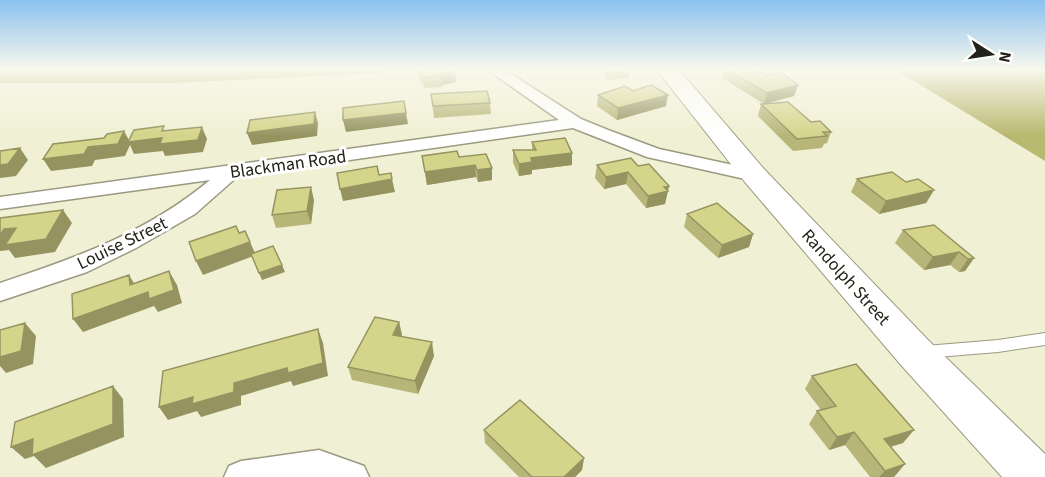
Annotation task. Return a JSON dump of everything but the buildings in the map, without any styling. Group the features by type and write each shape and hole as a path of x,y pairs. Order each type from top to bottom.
{"main road":[{"name":"Randolph Street","path":"686,92 753,175 915,353 1034,477"}],"street":[{"path":"529,92 575,123 654,153 753,175"},
{"name":"Blackman Road","path":"0,203 575,123"},
{"name":"Louise Street","path":"0,292 79,266 128,243 188,209 231,172"},
{"path":"241,477 319,466 352,477"}],"lane":[{"path":"915,353 998,346 1045,339"}],"shaded area":[{"path":"932,92 1045,92 1045,161"}]}
